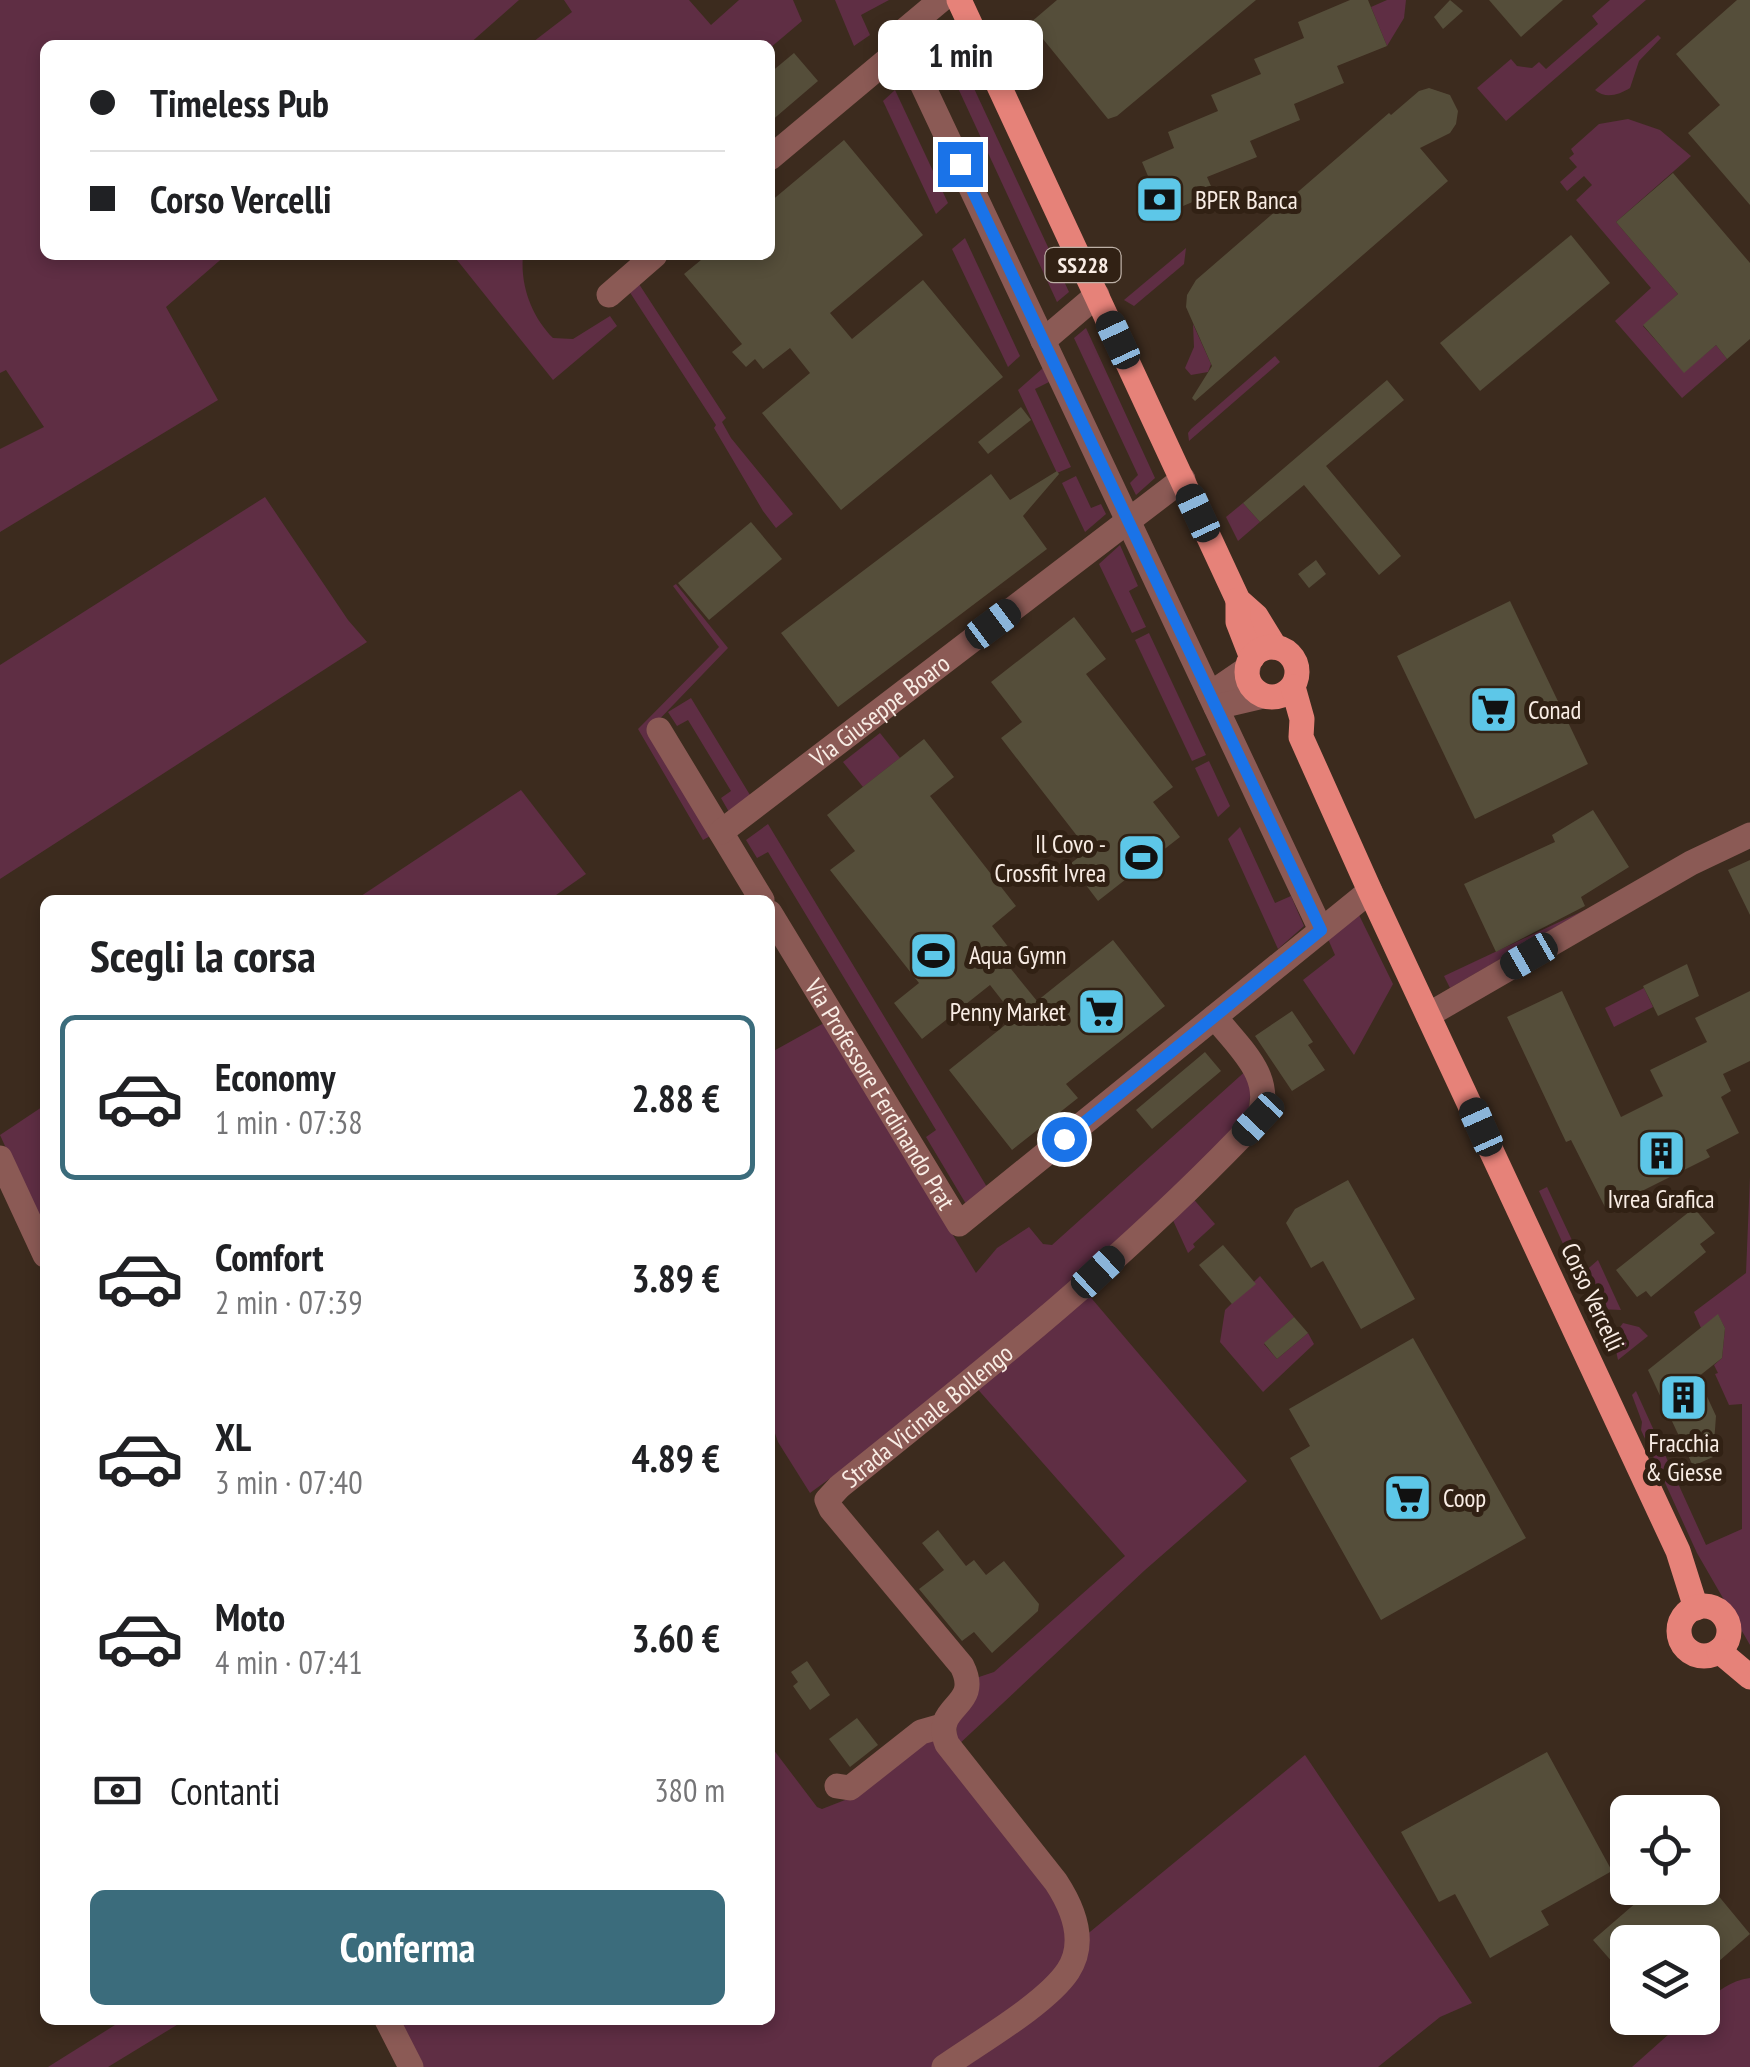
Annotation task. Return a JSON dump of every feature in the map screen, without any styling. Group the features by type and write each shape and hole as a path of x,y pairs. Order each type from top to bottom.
{"main road":[{"name":"SS228","path":"959,0 1238,600 1238,622 1258,658"},
{"path":"1284,650 1294,659 1298,675 1275,694 1250,685 1258,658 1284,650"},
{"name":"Corso Vercelli","path":"1275,694 1302,719 1301,737 1370,891 1678,1551 1696,1608 1688,1612 1679,1628 1685,1646 1701,1656 1719,1651 1750,1677"}],"street":[{"path":"941,0 899,35 1321,930"},
{"path":"775,154 904,46"},
{"path":"609,295 650,260"},
{"path":"1043,340 1097,296"},
{"name":"Via Giuseppe Boaro","path":"721,832 1183,479"},
{"path":"1213,701 1258,658"},
{"path":"1213,701 1275,694"},
{"path":"659,730 759,895"},
{"path":"1428,1014 1691,862 1750,835"},
{"path":"1214,1017 1370,891"},
{"name":"Via Professore Ferdinando Prat","path":"775,921 959,1224 1214,1017"},
{"name":"Strada Vicinale Bollengo","path":"942,1726 968,1689 962,1666 831,1509 828,1500 839,1487 1042,1324 1155,1221 1258,1119 1266,1102 1262,1077 1214,1017"},
{"path":"0,1158 40,1244"},
{"path":"836,1786 850,1788 921,1732 942,1726 947,1744 1069,1902 1077,1946 1069,1970 1039,2000 944,2067"},
{"path":"390,2025 411,2067"}],"shaded area":[{"path":"0,0 519,0 474,40 40,40 40,260 220,260 166,307 218,400 0,532 0,449 44,427 6,370 0,373"},
{"path":"564,0 689,0 711,25 739,0 793,0 802,21 775,44 775,40 536,40 572,12"},
{"path":"835,0 889,0 861,15 870,35 854,46"},
{"path":"1387,0 1406,0 1404,18 1387,46 1371,7"},
{"path":"1610,0 1646,0 1506,121 1477,88 1511,59 1517,66 1532,68 1539,62 1546,69 1598,24 1592,16"},
{"path":"1658,35 1661,38 1639,61 1630,88 1612,95 1595,90"},
{"path":"950,37 1069,292 1057,302 939,47"},
{"path":"895,90 948,203 936,214 883,101"},
{"path":"1628,119 1660,130 1691,156 1616,222 1678,294 1643,326 1684,372 1716,345 1727,359 1682,398 1615,321 1651,288 1576,200 1592,185 1584,176 1567,191 1560,182 1577,167 1569,158 1574,154 1571,149 1599,124"},
{"path":"965,238 1020,356 1008,367 952,249"},
{"path":"1186,248 1184,264 1134,306 1124,300"},
{"path":"457,260 523,260 529,300 553,338 573,339 610,316 617,326 553,380"},
{"path":"639,284 726,418 722,422 731,438 793,514 776,528 714,428 716,425 629,291"},
{"path":"1193,324 1211,364 1208,372 1191,375 1185,368 1194,347"},
{"path":"1086,328 1155,478 1136,495 1130,483 1138,475 1074,338"},
{"path":"1275,356 1280,362 1189,441 1191,429"},
{"path":"1043,368 1049,382 1035,389 1071,467 1057,473 1018,390"},
{"path":"1076,476 1091,508 1101,504 1106,514 1085,532 1062,483"},
{"path":"265,497 367,642 0,879 0,665"},
{"path":"1243,503 1260,522 1238,541 1226,517"},
{"path":"1120,545 1138,586 1129,591 1146,627 1132,633 1099,564"},
{"path":"676,584 728,648 650,729 712,835 703,840 638,729 719,647 673,586"},
{"path":"1149,633 1206,755 1192,761 1135,640"},
{"path":"691,698 750,795 729,812 721,798 731,791 688,720 677,726 668,712"},
{"path":"880,733 900,758 863,787 843,762"},
{"path":"1209,761 1230,806 1218,817 1195,768"},
{"path":"521,790 586,874 556,895 363,895"},
{"path":"768,824 990,1192 969,1209 926,1137 936,1130 768,852 757,858 746,840"},
{"path":"1240,827 1275,903 1291,896 1304,926 1278,949 1228,839"},
{"path":"1587,909 1450,988 1444,976"},
{"path":"1359,915 1393,984 1354,1055 1303,980 1335,955 1328,939"},
{"path":"1644,988 1653,1007 1614,1027 1605,1008"},
{"path":"824,1023 976,1273 997,1248 1029,1227 1043,1244 1052,1245 1249,1068 1252,1072 1248,1121 954,1388 810,1493 775,1433 775,1050"},
{"path":"40,1108 40,1223 0,1135"},
{"path":"1750,1176 1750,1645 1697,1553 1641,1430 1632,1395 1636,1391 1706,1545 1742,1529 1742,1404 1729,1405 1715,1374 1718,1373 1714,1365 1722,1358 1725,1328 1718,1315 1701,1328 1694,1312 1746,1273"},
{"path":"1547,1187 1578,1253 1575,1257 1569,1257 1539,1191"},
{"path":"1190,1195 1215,1224 1188,1253 1171,1216"},
{"path":"1598,1260 1621,1310 1600,1309 1589,1301 1582,1274"},
{"path":"1260,1276 1294,1317 1264,1344 1277,1359 1308,1333 1314,1344 1263,1392 1220,1342 1225,1310"},
{"path":"1087,1293 1247,1481 1145,1570 957,1746 956,1718 979,1677 994,1672 1125,1556 974,1385"},
{"path":"1623,1323 1639,1327 1648,1336 1618,1360 1613,1337"},
{"path":"931,1734 1067,1909 1065,1968 935,2067 418,2067 397,2025 775,2025 775,1752 817,1807 822,1809 845,1800"},
{"path":"1305,1755 1472,2003 1440,2017 1378,2067 959,2067 1054,2000 1085,1936"},
{"path":"1750,1978 1750,2067 1632,2067 1668,2035 1720,2035 1720,1990"},
{"path":"115,2025 177,2025 108,2067 48,2067"}],"building":[{"path":"1057,0 1256,0 1117,116 1108,119 1030,23"},
{"path":"1350,0 1368,0 1387,46 1337,66 1344,83 1294,104 1300,120 1250,141 1257,157 1207,177 1214,193 1164,214 1142,162 1174,148 1168,132 1218,111 1211,95 1261,74 1254,59 1304,38 1298,22"},
{"path":"1450,0 1463,11 1443,29 1434,17"},
{"path":"1489,0 1563,0 1521,37"},
{"path":"1737,0 1750,0 1750,205 1688,133 1720,105 1676,54"},
{"path":"794,53 818,81 775,118 775,69"},
{"path":"1429,88 1450,95 1458,111 1450,133 1420,148 1448,181 1195,401 1192,398 1212,366 1186,307 1187,295 1196,280 1389,113"},
{"path":"844,140 923,235 830,313 852,339 923,280 1003,377 841,510 762,413 810,373 790,348 763,369 755,359 746,367 732,352 742,344 684,274 701,260 775,260 775,198"},
{"path":"1673,173 1750,263 1750,339 1727,359 1716,345 1684,373 1643,325 1678,294 1616,222"},
{"path":"1571,235 1610,283 1480,391 1440,343"},
{"path":"1387,380 1404,400 1326,466 1401,556 1379,575 1304,485 1260,522 1243,503"},
{"path":"1021,407 1031,420 988,454 978,442"},
{"path":"1057,471 1059,474 1023,516 1047,549 838,707 781,633 991,474 1010,500"},
{"path":"751,522 782,559 709,620 678,583"},
{"path":"1316,560 1326,574 1309,588 1298,574"},
{"name":"Conad","path":"1510,601 1588,764 1475,819 1397,656"},
{"path":"1074,617 1106,659 1086,674 1173,787 1153,802 1180,837 1098,901 1070,864 1088,850 1001,738 1022,722 991,682"},
{"path":"924,739 954,777 930,796 1016,906 992,926 1020,962 1011,969 1037,1001 1113,940 1165,1006 1066,1084 1078,1098 1012,1150 949,1070 1015,1017 990,985 922,1039 894,1003 919,983 830,870 855,851 827,815"},
{"path":"1593,810 1629,867 1581,897 1585,906 1496,952 1464,884 1555,842 1552,835"},
{"path":"1750,860 1750,915 1728,870"},
{"path":"1687,964 1699,996 1658,1016 1643,986"},
{"path":"1562,991 1621,1117 1663,1096 1650,1070 1707,1042 1695,1018 1750,991 1750,1061 1723,1074 1731,1091 1721,1097 1739,1133 1706,1150 1710,1157 1606,1209 1571,1140 1566,1142 1507,1017"},
{"path":"1292,1011 1313,1042 1308,1045 1325,1070 1292,1091 1255,1036"},
{"path":"1205,1052 1221,1071 1152,1129 1136,1110"},
{"path":"1348,1180 1415,1299 1361,1329 1323,1261 1311,1268 1286,1223 1295,1209"},
{"path":"1694,1208 1715,1233 1700,1244 1706,1252 1651,1297 1646,1291 1637,1297 1616,1270"},
{"path":"1223,1245 1256,1284 1232,1304 1199,1265"},
{"name":"Fracchia & Giesse","path":"1718,1314 1725,1328 1722,1358 1698,1377 1716,1416 1713,1457 1693,1466 1648,1370"},
{"path":"1294,1317 1308,1333 1277,1359 1264,1343"},
{"name":"Coop","path":"1413,1338 1526,1538 1381,1620 1290,1458 1310,1446 1289,1409"},
{"path":"938,1530 966,1566 974,1560 986,1575 1004,1561 1039,1604 1038,1611 992,1653 974,1632 962,1641 919,1589 944,1570 922,1543"},
{"path":"807,1661 830,1695 810,1710 793,1686 798,1682 791,1672"},
{"path":"857,1718 878,1745 850,1767 829,1739"},
{"path":"1547,1752 1610,1872 1541,1911 1549,1925 1490,1958 1455,1894 1439,1902 1401,1832"},
{"path":"1720,1898 1750,1934 1720,1960 1720,1925 1610,1925 1633,1905 1720,1905"},
{"path":"1610,1925 1610,1959 1593,1940"}],"place":[{"name":"BPER Banca","path":"1160,200"},
{"name":"Conad","path":"1493,710"},
{"name":"Il Covo - Crossfit Ivrea","path":"1141,858"},
{"name":"Aqua Gymn","path":"934,955"},
{"name":"Penny Market","path":"1101,1012"},
{"name":"Ivrea Grafica","path":"1661,1153"},
{"name":"Fracchia & Giesse","path":"1684,1397"},
{"name":"Coop","path":"1408,1498"}],"route":[{"path":"960,164 1321,930 1064,1139"}]}
